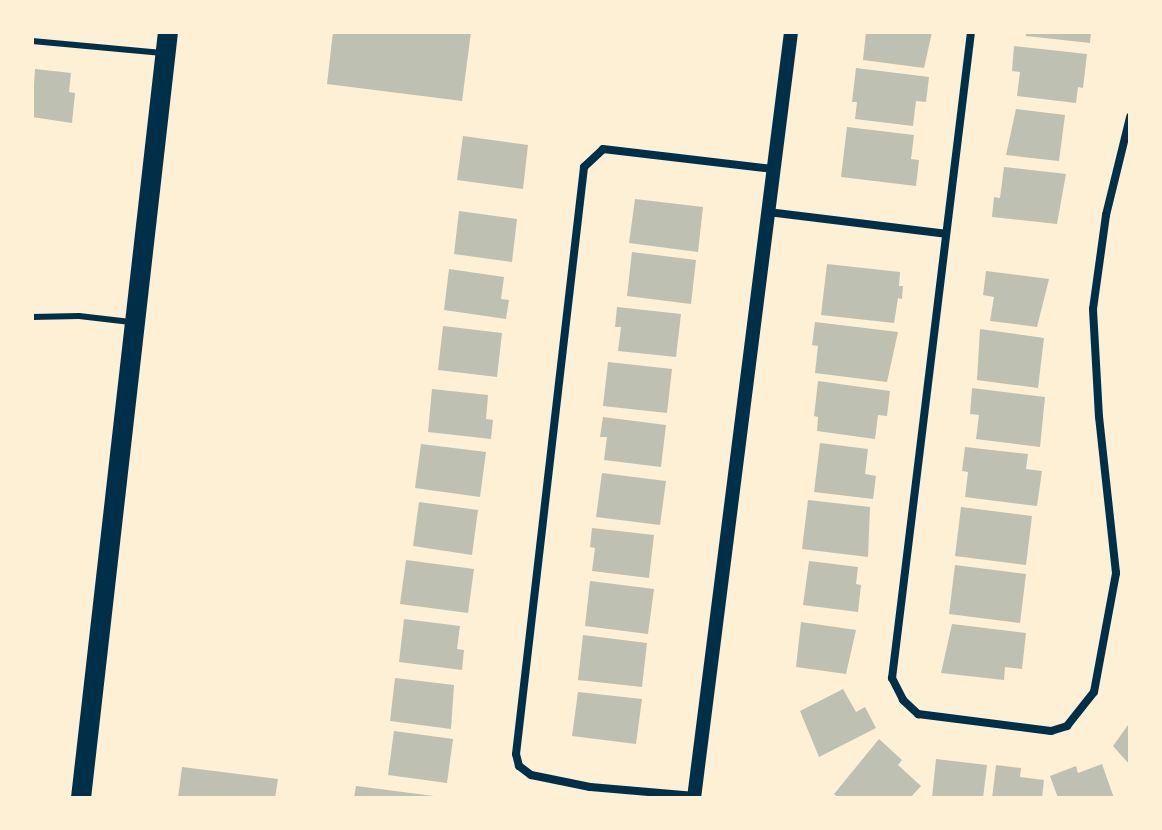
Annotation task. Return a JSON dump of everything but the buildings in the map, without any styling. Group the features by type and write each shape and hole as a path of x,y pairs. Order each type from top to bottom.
{"main road":[{"path":"81,798 168,32"}],"street":[{"path":"774,169 603,149 584,167 516,754 519,766 531,775 590,787 694,797 774,169 791,32"},
{"path":"971,32 892,678 903,700 918,714 1051,731 1067,726 1094,692 1116,573 1099,417 1093,309 1106,215 1130,117"},
{"path":"768,212 946,234"}],"lane":[{"path":"32,41 166,53"},
{"path":"32,317 79,316 134,323"}]}
